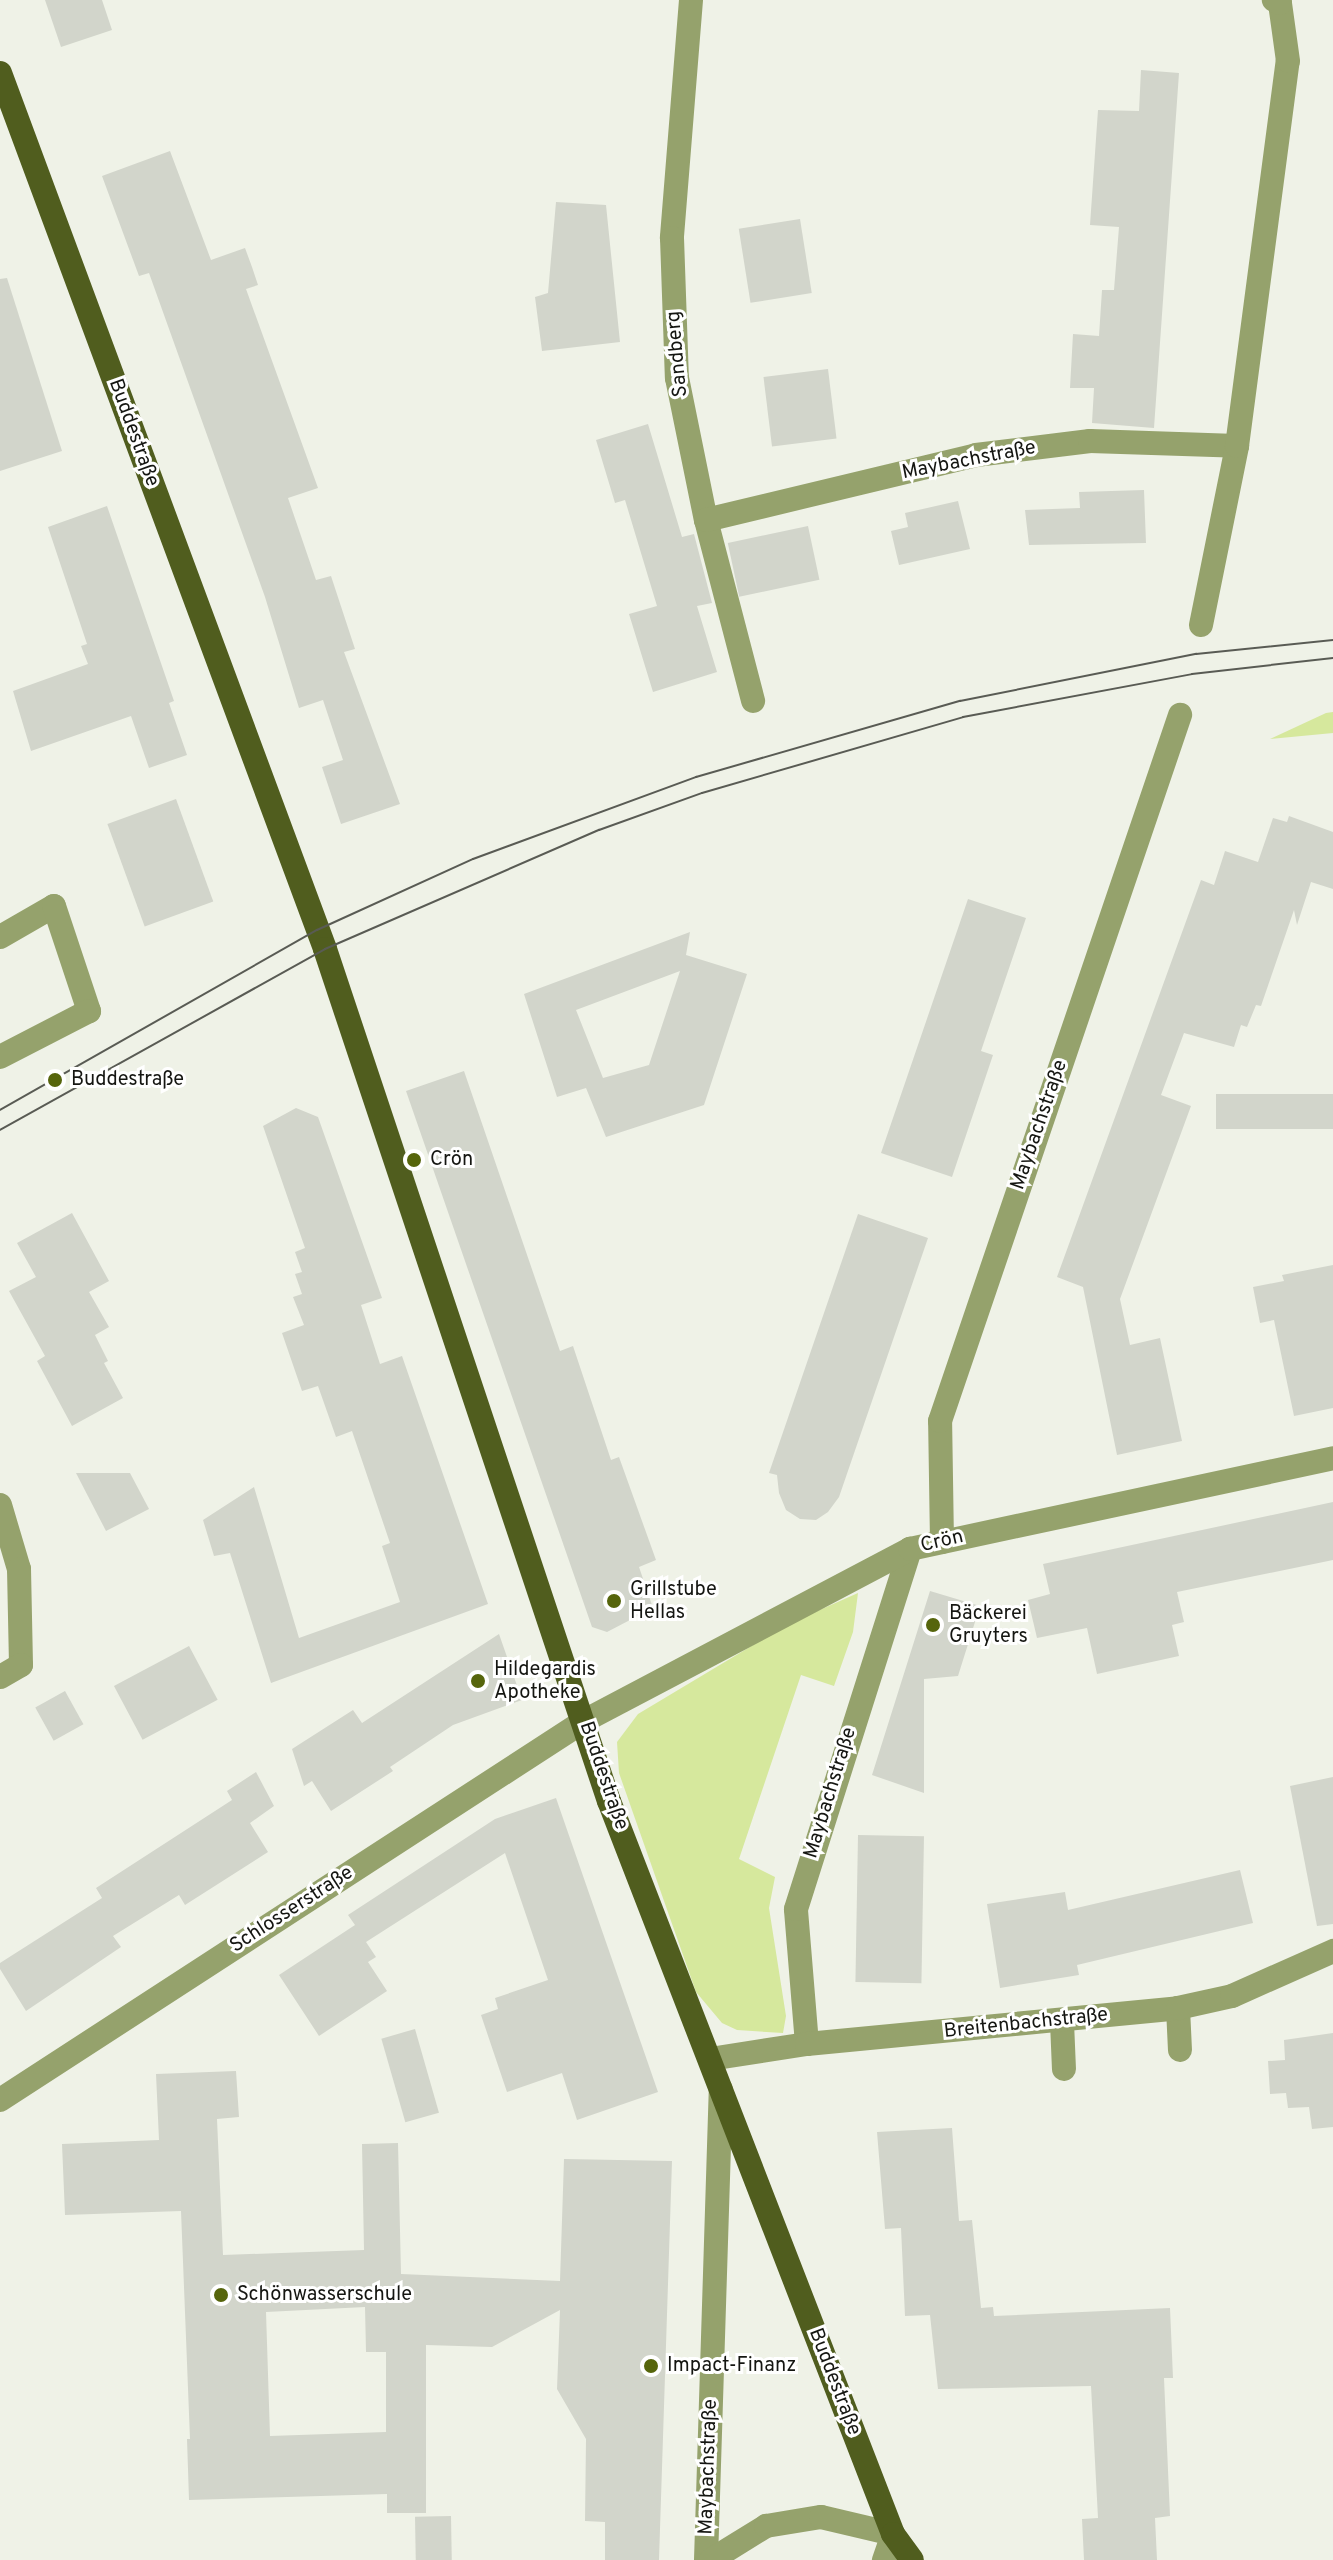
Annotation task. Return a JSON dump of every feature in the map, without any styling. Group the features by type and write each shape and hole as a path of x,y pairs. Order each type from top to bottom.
{"main road":[{"name":"Buddestraße","path":"0,73 345,1007 609,1801 893,2534 912,2560"}],"street":[{"name":"Sandberg","path":"691,0 672,238 677,378 706,520 753,701"},
{"path":"1201,625 1237,446 1288,61 1277,2"},
{"name":"Maybachstraße","path":"706,520 976,455 1090,441 1237,446"},
{"name":"Maybachstraße","path":"942,1542 940,1421 1180,715"},
{"path":"0,937 54,906 89,1011 0,1057"},
{"name":"Crön","path":"584,1721 910,1549 1333,1458"},
{"path":"0,1505 19,1569 10,1671"},
{"name":"Maybachstraße","path":"807,2044 796,1909 910,1549"},
{"name":"Schlosserstraße","path":"0,2100 584,1721"},
{"name":"Breitenbachstraße","path":"710,2059 807,2044 1062,2022 1178,2008 1232,1996 1333,1951"},
{"path":"1178,2008 1180,2050"},
{"path":"1062,2022 1064,2069"},
{"name":"Maybachstraße","path":"708,2560 721,2087"},
{"path":"708,2560 766,2526 821,2517 893,2534 884,2560"}],"green space":[{"path":"1333,712 1333,733 1270,739 1326,713"},
{"path":"858,1593 853,1632 834,1686 801,1675 739,1859 775,1877 769,1908 786,2016 783,2033 737,2030 722,2023 696,1992 619,1773 617,1742 638,1714 788,1624"}],"building":[{"path":"45,0 102,0 112,30 61,47"},
{"path":"1141,70 1179,73 1154,428 1092,423 1094,388 1070,388 1073,334 1099,336 1102,290 1114,290 1119,227 1090,225 1098,110 1139,111"},
{"path":"170,151 211,260 245,248 252,267 258,285 246,289 318,488 288,498 316,580 331,576 355,649 344,652 400,804 341,824 322,767 343,760 323,700 299,708 265,597 149,273 139,276 102,176"},
{"path":"556,202 606,205 620,342 542,351 535,297 548,293"},
{"path":"800,219 812,293 750,303 739,229"},
{"path":"7,278 62,451 0,471 0,279"},
{"path":"828,369 837,438 772,446 763,377"},
{"path":"648,424 682,537 694,534 712,603 697,606 717,672 653,692 629,614 657,606 625,500 615,503 596,440"},
{"path":"1144,490 1146,543 1029,545 1025,510 1080,508 1079,492"},
{"path":"958,501 970,549 899,565 891,531 908,527 905,513"},
{"path":"107,506 174,701 169,703 187,755 149,768 131,716 31,751 13,691 88,664 81,646 87,644 48,527"},
{"path":"808,526 819,580 739,597 728,543"},
{"path":"176,799 213,901 145,926 107,824"},
{"path":"1289,816 1333,832 1333,889 1311,882 1297,925 1294,910 1261,1006 1256,1005 1247,1027 1241,1025 1234,1047 1184,1033 1161,1095 1191,1106 1120,1299 1130,1345 1160,1338 1182,1441 1117,1455 1083,1287 1057,1277 1201,880 1214,885 1225,851 1258,862 1273,818 1287,822"},
{"path":"968,899 1026,918 981,1051 993,1055 952,1177 881,1153"},
{"path":"690,932 686,955 747,974 704,1105 606,1137 586,1088 557,1097 524,994","holes":["680,971 649,1065 603,1078 576,1010"]},
{"path":"464,1071 560,1351 573,1346 611,1460 619,1457 656,1560 639,1567 653,1608 607,1632 592,1627 406,1091"},
{"path":"1216,1094 1333,1094 1333,1129 1216,1129"},
{"path":"296,1108 318,1117 382,1298 361,1305 380,1364 402,1356 488,1604 271,1683 230,1553 214,1556 203,1520 254,1487 299,1638 400,1602 382,1546 390,1543 352,1431 336,1437 318,1386 302,1391 282,1333 304,1325 293,1297 302,1294 295,1274 302,1272 295,1252 305,1248 263,1126"},
{"path":"72,1213 109,1281 89,1292 109,1327 95,1335 108,1361 104,1363 123,1398 72,1426 37,1361 45,1356 9,1291 36,1277 17,1243"},
{"path":"858,1214 928,1238 839,1497 828,1512 816,1520 800,1519 786,1510 779,1493 777,1475 769,1473"},
{"path":"1333,1265 1333,1408 1294,1416 1274,1320 1260,1323 1253,1287 1284,1281 1282,1275"},
{"path":"76,1473 130,1473 149,1509 106,1531"},
{"path":"1333,1502 1333,1560 1177,1592 1184,1622 1172,1625 1179,1656 1097,1674 1087,1628 1037,1638 1028,1600 1050,1594 1043,1564"},
{"path":"930,1591 980,1606 958,1676 924,1679 924,1793 872,1775"},
{"path":"499,1634 522,1700 453,1725 390,1767 393,1771 331,1811 312,1781 304,1786 292,1749 353,1710 362,1723"},
{"path":"189,1646 218,1700 143,1740 114,1686"},
{"path":"65,1691 83,1724 54,1741 35,1707"},
{"path":"256,1772 274,1806 250,1823 268,1852 185,1905 179,1895 113,1936 121,1947 26,2011 0,1969 0,1963 102,1898 96,1888 232,1800 227,1791"},
{"path":"1333,1777 1333,1924 1317,1926 1290,1786"},
{"path":"556,1798 658,2092 577,2120 562,2073 507,2092 481,2015 498,2009 495,1998 548,1980 505,1853 366,1942 376,1957 368,1962 387,1991 319,2036 279,1975 355,1925 348,1915 495,1819"},
{"path":"858,1835 924,1836 921,1983 855,1982"},
{"path":"1240,1870 1253,1923 1077,1965 1079,1975 1000,1988 987,1904 1065,1892 1068,1910"},
{"path":"415,2029 439,2113 405,2122 381,2039"},
{"path":"1333,2033 1333,2127 1312,2129 1309,2107 1288,2108 1286,2093 1270,2094 1268,2061 1285,2060 1284,2040"},
{"path":"236,2071 239,2117 217,2119 223,2255 364,2250 362,2144 398,2143 401,2274 560,2281 564,2159 672,2161 659,2560 605,2560 605,2522 585,2521 586,2439 557,2389 560,2310 492,2347 426,2345 426,2513 387,2513 387,2494 189,2500 187,2439 190,2439 181,2211 65,2215 62,2144 159,2140 156,2074","holes":["365,2307 366,2352 386,2352 386,2432 270,2436 266,2312"]},
{"path":"952,2128 959,2221 972,2220 981,2308 993,2307 994,2316 1170,2308 1173,2378 1164,2378 1170,2516 1155,2518 1157,2560 1084,2560 1082,2519 1098,2518 1091,2386 938,2389 930,2315 905,2316 901,2228 885,2229 877,2132"},
{"path":"451,2516 452,2560 416,2560 415,2517"}],"tram line":[{"path":"0,1110 317,930 473,859 696,777 960,701 1196,654 1333,640"},
{"path":"0,1130 325,949 599,830 702,793 963,717 1192,674 1333,658"}],"place":[{"name":"Buddestraße","path":"55,1080"},
{"name":"Crön","path":"414,1160"},
{"name":"Grillstube Hellas","path":"614,1601"},
{"name":"Bäckerei Gruyters","path":"933,1625"},
{"name":"Hildegardis Apotheke","path":"478,1681"},
{"name":"Schönwasserschule","path":"221,2295"},
{"name":"Impact-Finanz","path":"651,2366"}]}
